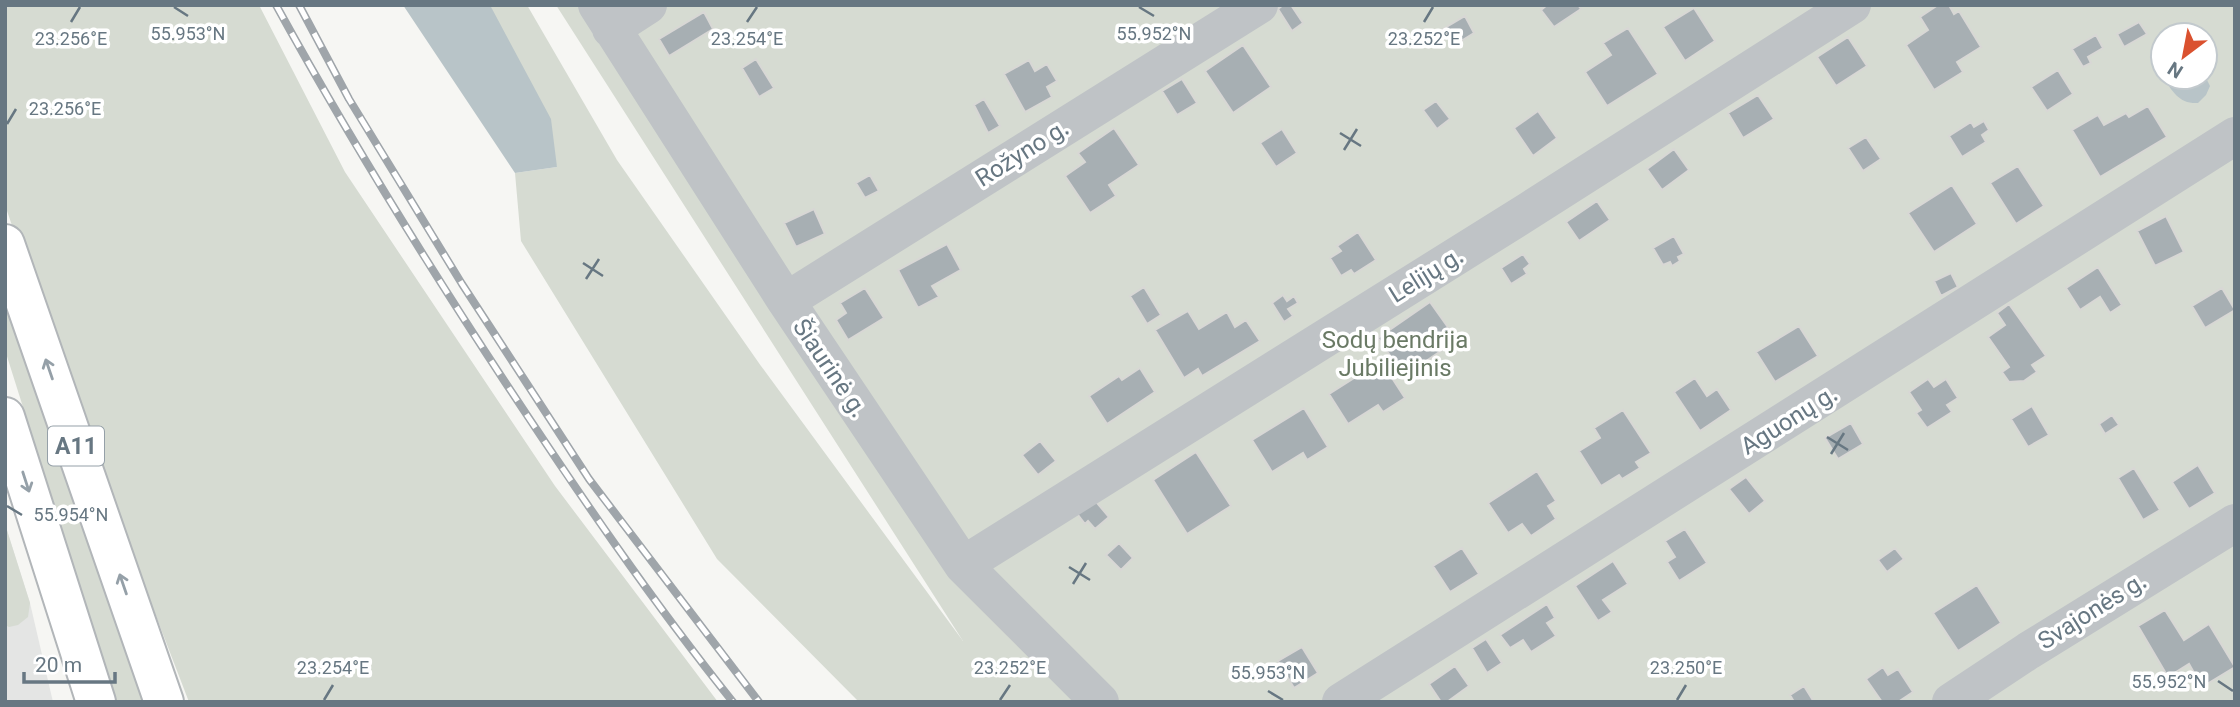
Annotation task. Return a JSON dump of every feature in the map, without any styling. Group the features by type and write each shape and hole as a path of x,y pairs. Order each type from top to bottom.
{"highway":[{"name":"A11","path":"5,244 164,702"},
{"name":"A11","path":"5,417 96,702"}],"street":[{"path":"604,17 648,5"},
{"name":"Rožyno g.","path":"786,301 1259,5"},
{"name":"Lelijų g.","path":"963,565 1531,210 1852,5"},
{"name":"Šiaurinė g.","path":"604,17 786,301 963,565 1100,702"},
{"name":"Aguonų g.","path":"1342,702 2235,136"},
{"name":"Svajonės g.","path":"1951,702 2235,523"}],"shaded area":[{"path":"403,5 490,5 551,119 557,167 515,173"},
{"path":"2208,91 2198,103 2181,99 2173,92"},
{"path":"5,524 30,603 53,702 5,702"}],"green space":[{"path":"5,5 259,5 345,172 555,486 718,702 189,702 57,358 5,205"},
{"name":"Sodų bendrija Jubiliejinis","path":"490,5 527,5 617,160 761,366 963,641 556,5 2235,5 2235,701 859,702 717,559 521,241 515,173 557,167"},
{"path":"5,294 147,702 116,702 5,350"},
{"path":"5,524 30,603 28,617 18,625 9,627 5,625"}],"building":[{"path":"1283,5 1291,5 1303,23 1292,31 1278,9"},
{"path":"1547,5 1578,5 1581,9 1554,27 1541,10"},
{"path":"1938,5 1949,5 1954,14 1959,11 1981,47 1957,62 1963,72 1934,90 1906,45 1928,30 1920,17"},
{"path":"1694,8 1715,41 1685,61 1663,27"},
{"path":"704,12 713,29 669,56 659,39"},
{"path":"1465,16 1474,33 1453,46 1443,29"},
{"path":"2139,22 2147,34 2124,47 2117,34"},
{"path":"1628,28 1658,74 1607,106 1585,72 1611,55 1603,43"},
{"path":"2096,35 2103,48 2088,57 2091,63 2083,67 2072,49"},
{"path":"1848,37 1867,66 1836,86 1817,57"},
{"path":"1243,45 1271,87 1233,113 1205,71"},
{"path":"756,59 774,88 759,97 742,68"},
{"path":"1029,60 1035,71 1047,64 1057,81 1047,87 1052,97 1025,112 1004,74"},
{"path":"2058,70 2073,94 2047,111 2031,87"},
{"path":"1182,79 1197,103 1177,115 1162,91"},
{"path":"1758,95 1774,119 1743,138 1728,113"},
{"path":"984,99 1000,126 988,133 974,105"},
{"path":"1436,101 1450,119 1437,129 1423,110"},
{"path":"2148,106 2167,137 2100,177 2072,130 2098,115 2104,125 2126,113 2129,117"},
{"path":"1538,111 1557,138 1533,156 1514,128"},
{"path":"1984,121 1989,130 1982,135 1986,142 1962,157 1949,136 1971,122 1974,127"},
{"path":"1114,128 1139,165 1109,185 1116,196 1090,213 1065,176 1085,162 1078,153"},
{"path":"1282,129 1297,153 1276,167 1260,143"},
{"path":"1866,137 1881,159 1863,171 1848,148"},
{"path":"1674,149 1689,170 1662,190 1647,169"},
{"path":"2018,166 2044,206 2016,224 1990,183"},
{"path":"870,175 879,191 865,198 856,183"},
{"path":"1952,185 1977,224 1934,252 1908,213"},
{"path":"1597,201 1610,220 1579,241 1566,222"},
{"path":"814,209 825,234 796,247 784,223"},
{"path":"2166,216 2184,252 2155,266 2137,231"},
{"path":"1358,232 1376,260 1354,274 1351,270 1341,276 1330,258 1341,251 1337,246"},
{"path":"1674,236 1684,254 1678,257 1680,261 1672,266 1670,262 1663,265 1653,248"},
{"path":"947,244 961,270 932,286 939,297 918,308 898,270"},
{"path":"1523,254 1530,264 1524,269 1527,274 1511,284 1501,268"},
{"path":"2098,267 2122,305 2110,313 2100,297 2080,310 2066,288"},
{"path":"1951,273 1958,287 1941,296 1934,281"},
{"path":"1144,287 1161,315 1147,324 1130,296"},
{"path":"865,288 884,318 848,340 836,320 846,313 840,303"},
{"path":"2222,288 2235,310 2205,328 2192,306"},
{"path":"1283,295 1287,301 1294,296 1298,303 1288,309 1293,316 1284,322 1272,303"},
{"path":"1430,302 1457,340 1404,376 1378,338"},
{"path":"2009,304 2046,356 2032,365 2037,372 2024,381 2009,382 2002,372 2009,367 1988,337 2005,325 1997,313"},
{"path":"1188,311 1199,329 1227,312 1235,327 1246,320 1260,341 1202,376 1198,369 1184,378 1155,330"},
{"path":"1799,326 1818,356 1775,382 1756,352"},
{"path":"1381,361 1405,398 1383,412 1378,405 1348,424 1329,394"},
{"path":"1140,368 1155,392 1107,424 1089,396 1119,376 1122,380"},
{"path":"1695,378 1707,396 1717,389 1731,410 1700,431 1674,392"},
{"path":"1928,379 1934,387 1946,379 1958,398 1947,405 1952,412 1927,428 1916,413 1921,410 1909,392"},
{"path":"2032,406 2049,435 2028,447 2011,419"},
{"path":"1304,408 1328,447 1307,460 1303,453 1272,472 1252,440"},
{"path":"1623,410 1651,453 1636,462 1640,468 1622,479 1619,475 1601,486 1579,451 1600,438 1594,428"},
{"path":"2112,415 2119,425 2105,434 2099,424"},
{"path":"1851,423 1863,444 1838,459 1825,438"},
{"path":"1040,441 1056,461 1038,475 1022,455"},
{"path":"1196,452 1231,506 1187,534 1153,480"},
{"path":"2198,465 2215,493 2189,509 2172,482"},
{"path":"2134,468 2160,510 2143,520 2118,478"},
{"path":"1537,471 1556,501 1548,506 1556,519 1531,536 1522,524 1508,533 1488,503"},
{"path":"1746,477 1765,501 1749,514 1729,489"},
{"path":"1092,497 1109,517 1095,529 1088,521 1085,524 1075,511"},
{"path":"1685,529 1707,563 1679,581 1667,562 1675,557 1665,541"},
{"path":"1119,543 1133,558 1121,570 1106,555"},
{"path":"1462,548 1479,574 1450,592 1433,566"},
{"path":"1895,548 1904,559 1887,572 1878,560"},
{"path":"1613,561 1628,584 1603,600 1612,612 1598,621 1575,586"},
{"path":"1977,585 2001,623 1958,651 1933,613"},
{"path":"1547,604 1555,618 1547,623 1556,636 1531,652 1523,640 1510,648 1500,635"},
{"path":"2165,610 2184,640 2209,624 2235,667 2202,687 2189,664 2168,677 2138,626"},
{"path":"1486,639 1502,663 1487,673 1472,648"},
{"path":"1302,647 1318,673 1294,688 1278,661"},
{"path":"1455,666 1469,686 1447,702 1441,702 1429,684"},
{"path":"1883,667 1888,675 1898,669 1913,692 1898,702 1882,702 1866,679"},
{"path":"1804,686 1814,702 1794,702 1790,695"}],"railway":[{"path":"276,5 387,196 505,382 615,545 733,702"},
{"path":"299,5 349,99 462,284 589,479 759,702"}]}
